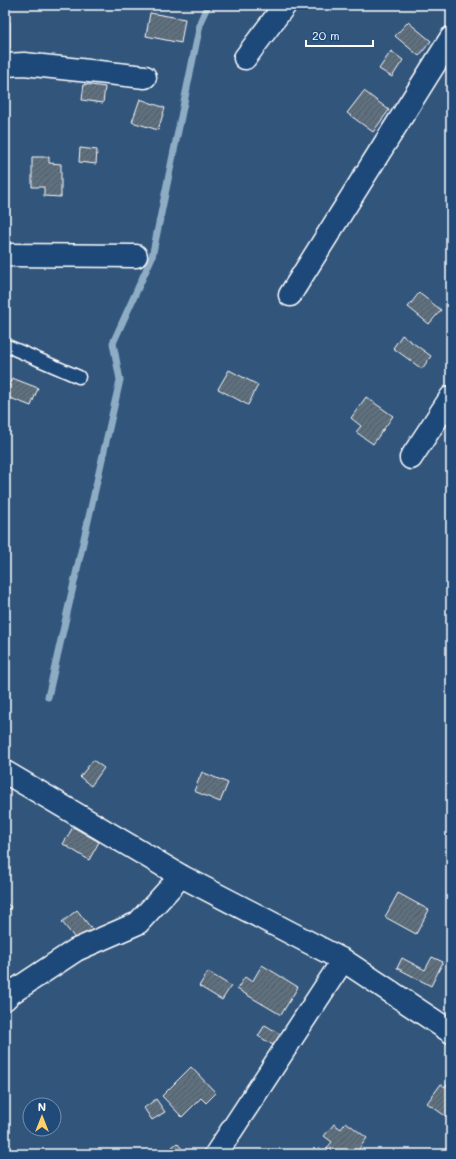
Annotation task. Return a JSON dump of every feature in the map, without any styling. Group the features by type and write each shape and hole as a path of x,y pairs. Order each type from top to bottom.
{"street":[{"path":"245,58 285,5"},
{"path":"290,295 451,38"},
{"path":"5,65 24,64 145,77"},
{"path":"5,255 136,256"},
{"path":"411,458 451,397"},
{"path":"5,772 181,876 343,960 451,1032"},
{"path":"7,993 76,950 138,923 181,876"},
{"path":"216,1154 343,960"}],"lane":[{"path":"5,345 79,377"}],"building":[{"path":"150,13 185,19 181,43 146,36"},
{"path":"5,22 10,22 10,48 5,48"},
{"path":"408,22 431,41 419,56 395,36"},
{"path":"391,51 403,60 392,77 379,69"},
{"path":"84,84 105,87 103,103 82,100"},
{"path":"364,91 389,110 373,132 347,113"},
{"path":"140,99 165,108 158,130 132,122"},
{"path":"80,148 97,150 96,164 79,162"},
{"path":"32,157 49,157 49,163 61,164 61,197 44,196 44,187 32,187"},
{"path":"419,293 441,310 429,324 408,307"},
{"path":"402,335 431,356 422,369 393,348"},
{"path":"229,370 258,385 248,405 218,389"},
{"path":"12,378 38,388 31,406 5,396"},
{"path":"366,397 393,416 373,444 356,432 361,426 351,418"},
{"path":"93,760 104,768 91,786 80,777"},
{"path":"202,772 228,783 220,802 194,791"},
{"path":"73,827 99,842 89,860 63,844"},
{"path":"398,893 429,910 416,934 385,917"},
{"path":"5,902 11,907 5,915"},
{"path":"77,910 101,941 86,952 62,922"},
{"path":"432,957 443,962 431,986 397,968 402,958 425,970"},
{"path":"262,965 298,987 281,1015 237,989 245,977 252,982"},
{"path":"208,972 231,986 222,1000 199,986"},
{"path":"265,1025 290,1040 283,1051 258,1036"},
{"path":"191,1067 216,1093 206,1103 201,1098 182,1117 162,1096"},
{"path":"451,1080 451,1120 427,1103 441,1084 445,1087"},
{"path":"156,1099 165,1112 152,1120 144,1108"},
{"path":"346,1122 367,1138 355,1154 334,1154 327,1148 332,1142 324,1136 334,1124 341,1129"},
{"path":"177,1143 183,1150 179,1154 172,1147"}],"waterway":[{"path":"48,697 120,380 113,343 152,257 201,20 208,5"}]}
